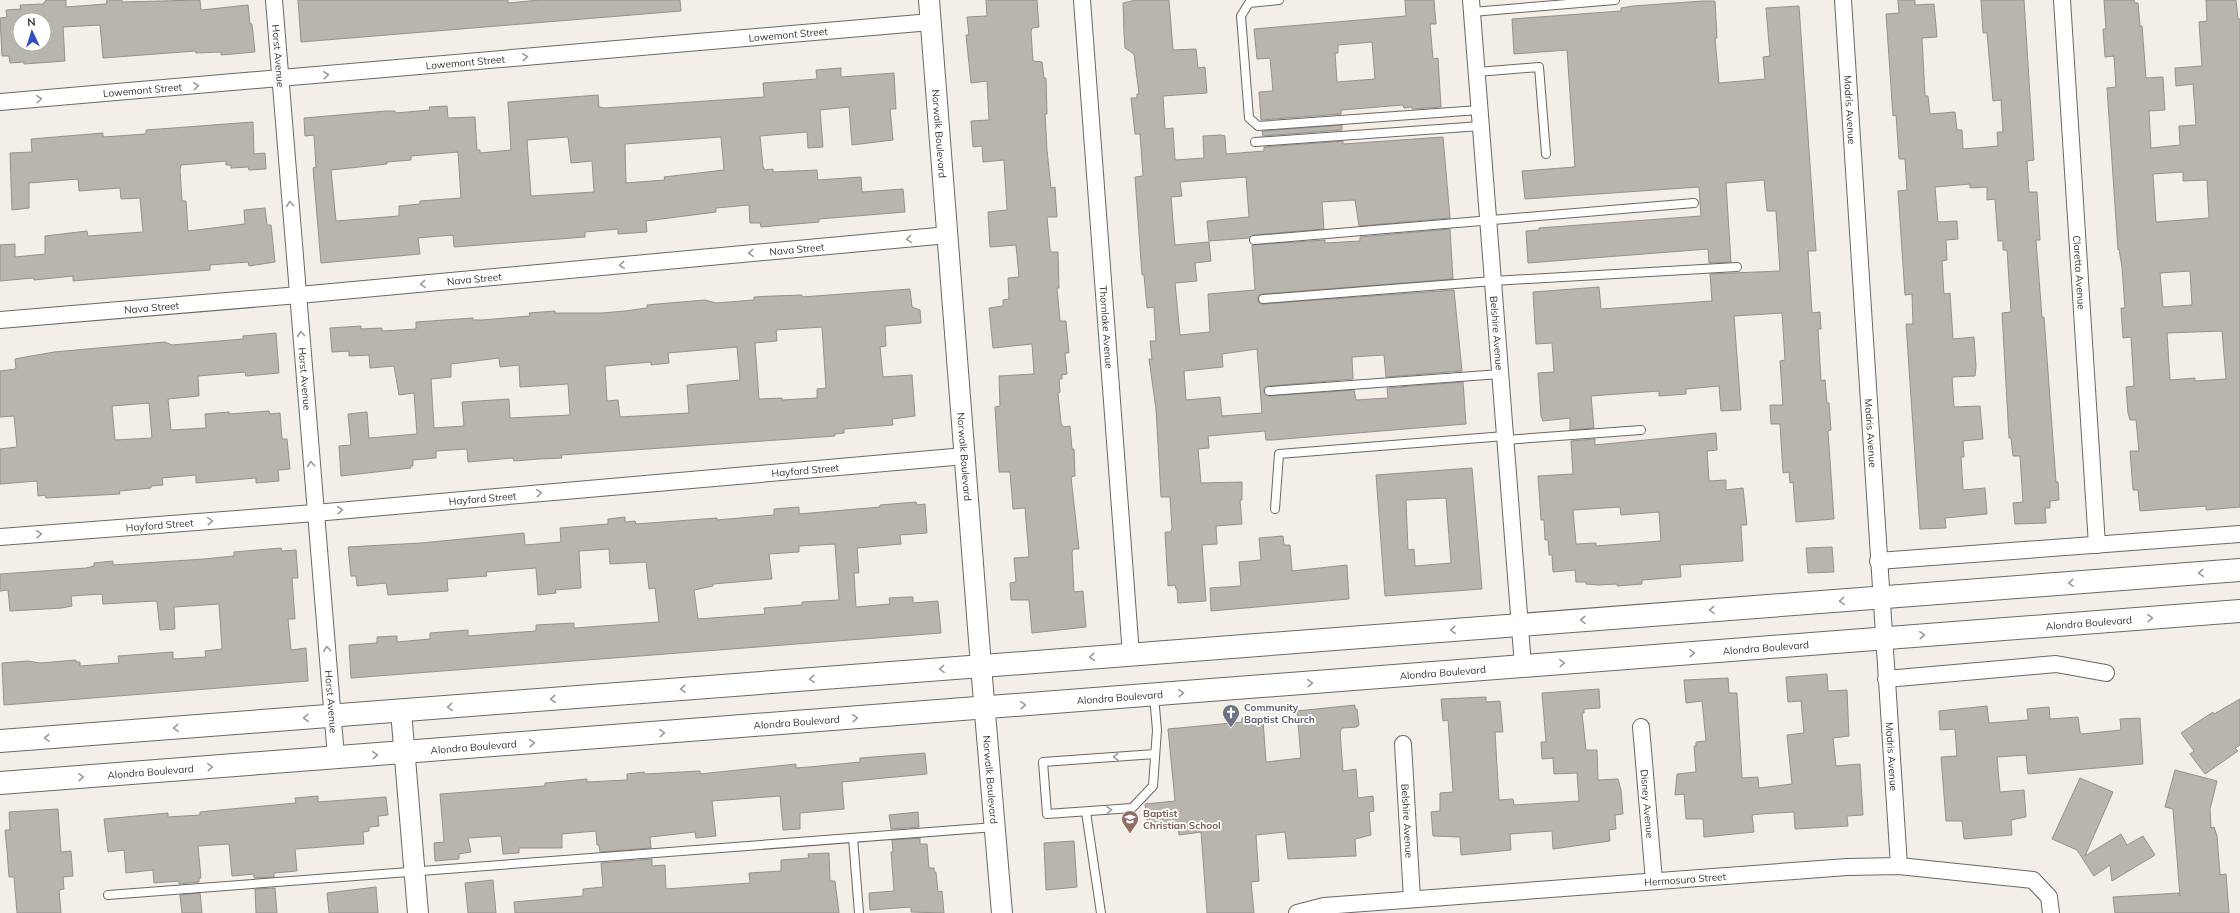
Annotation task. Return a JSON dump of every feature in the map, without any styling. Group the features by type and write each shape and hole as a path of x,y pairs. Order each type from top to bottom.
{"main road":[{"path":"0,741 2240,570"},
{"name":"Alondra Boulevard","path":"0,783 2240,611"}],"street":[{"name":"Horst Avenue","path":"274,0 279,79 299,295 315,513 336,758"},
{"name":"Norwalk Boulevard","path":"929,0 984,708 1002,913"},
{"name":"Thornlake Avenue","path":"1082,0 1131,654"},
{"name":"Madris Avenue","path":"1843,0 1878,561 1899,866"},
{"name":"Claretta Avenue","path":"2062,0 2097,545"},
{"name":"Belshire Avenue","path":"1472,6 1523,666"},
{"name":"Lowemont Street","path":"0,102 931,22"},
{"name":"Nava Street","path":"0,320 299,295 948,235"},
{"name":"Hayford Street","path":"0,537 315,513 965,456"},
{"path":"1878,561 2240,534"},
{"path":"1886,679 2056,664 2106,673"},
{"path":"400,711 418,913"},
{"name":"Disney Avenue","path":"1641,727 1654,881"},
{"name":"Belshire Avenue","path":"1403,744 1412,899"},
{"name":"Hermosura Street","path":"1297,912 1324,906 1412,899 1847,867 1899,866 2033,880 2049,897 2051,913"}],"lane":[{"path":"1279,0 1249,3 1241,16 1249,118 1258,126 1480,118"},
{"path":"1472,6 1615,0"},
{"path":"1477,72 1539,67 1546,154"},
{"path":"1256,142 1480,118"},
{"path":"1254,240 1694,203"},
{"path":"1263,299 1493,281 1737,267"},
{"path":"1269,391 1500,374"},
{"path":"1275,509 1279,454 1641,430"},
{"path":"1154,695 1157,730 1153,786 1132,808 1047,814 1043,762 1155,754"},
{"path":"1086,812 1100,913"},
{"path":"108,895 995,827"},
{"path":"853,838 859,913"}],"building":[{"path":"46,0 66,0 66,7 106,4 107,0 122,0 122,2 200,0 201,10 248,5 255,52 221,55 221,52 196,53 195,51 103,58 100,25 63,27 65,61 24,64 24,62 10,63 9,56 2,56 0,18 7,17 6,10 21,9 20,5 43,4"},
{"path":"298,0 508,0 508,3 540,0 680,0 681,11 301,42"},
{"path":"986,0 1037,0 1039,27 1032,28 1031,32 1033,61 1042,62 1044,78 1046,78 1047,114 1045,114 1047,150 1051,188 1055,187 1057,217 1047,217 1050,249 1051,252 1058,252 1059,288 1057,288 1060,321 1066,321 1069,353 1065,353 1067,374 1062,375 1062,379 1059,379 1060,392 1058,393 1061,423 1063,427 1070,426 1072,449 1074,449 1075,476 1071,477 1079,549 1073,549 1072,553 1074,592 1083,591 1086,627 1032,633 1029,600 1011,600 1010,583 1016,582 1014,558 1029,557 1025,508 1013,509 1010,472 999,472 995,407 1000,406 999,376 1034,374 1032,344 993,348 989,308 1003,306 1003,300 1009,299 1008,278 1019,277 1016,245 990,247 988,212 1007,210 1004,160 983,162 982,146 973,147 971,121 989,120 987,81 971,83 966,35 969,35 967,17 987,16"},
{"path":"1136,0 1169,0 1173,50 1196,49 1198,68 1205,67 1207,93 1163,96 1165,129 1173,128 1175,160 1204,158 1203,136 1225,136 1226,154 1264,151 1264,147 1343,141 1343,144 1443,137 1450,218 1359,226 1355,200 1322,202 1324,229 1254,235 1249,238 1209,241 1207,221 1249,217 1246,177 1180,182 1182,196 1171,197 1175,245 1209,242 1211,261 1195,263 1197,281 1175,283 1180,335 1210,332 1208,294 1255,290 1252,245 1325,240 1325,243 1360,241 1360,237 1450,229 1453,279 1263,294 1258,296 1258,302 1263,304 1454,290 1462,371 1386,377 1384,355 1352,357 1353,379 1269,386 1264,388 1264,392 1269,396 1354,390 1356,400 1388,398 1387,388 1463,382 1466,424 1272,440 1266,440 1265,431 1208,436 1209,448 1198,449 1201,483 1242,482 1242,500 1240,500 1242,524 1216,526 1217,544 1202,545 1206,601 1178,603 1177,589 1175,585 1168,586 1165,532 1171,532 1172,528 1170,497 1161,497 1156,409 1149,359 1152,359 1150,341 1156,341 1154,307 1147,308 1144,275 1142,275 1135,177 1143,176 1140,134 1135,134 1131,98 1137,98 1137,94 1139,94 1134,54 1125,48 1123,3","holes":["1257,349 1262,413 1222,416 1220,397 1186,400 1184,371 1223,367 1222,354"]},
{"path":"1405,0 1434,0 1436,24 1430,24 1433,59 1438,58 1441,107 1412,109 1412,107 1404,108 1403,105 1341,110 1341,114 1261,120 1259,92 1273,91 1270,58 1257,59 1254,29 1406,16","holes":["1372,42 1375,79 1337,82 1335,53 1338,53 1338,45"]},
{"path":"1898,0 1915,0 1915,5 1934,4 1937,37 1922,38 1925,96 1928,96 1930,114 1955,112 1957,130 1962,130 1963,149 1998,146 1997,132 2003,132 2001,100 1993,101 1987,33 1983,33 1981,0 2024,0 2034,160 2027,161 2029,192 2037,192 2040,240 2036,240 2042,317 2044,317 2056,482 2058,482 2059,500 2050,501 2050,508 2045,508 2046,523 2015,524 2013,503 2023,502 2020,456 2013,456 2011,438 2009,438 2002,313 2011,312 2007,250 2003,250 2003,241 1998,241 1995,199 1987,200 1987,187 1970,188 1970,184 1935,187 1938,222 1957,221 1958,239 1946,240 1947,260 1942,261 1944,294 1950,293 1953,339 1974,337 1976,366 1975,376 1952,377 1954,407 1980,406 1983,439 1963,441 1964,457 1961,457 1963,490 1985,488 1987,514 1945,518 1946,528 1920,529 1906,324 1913,324 1912,294 1905,295 1898,191 1907,190 1905,159 1899,159 1896,115 1893,116 1886,14 1899,13"},
{"path":"2104,0 2134,0 2135,3 2138,3 2140,26 2142,26 2146,78 2163,77 2165,110 2149,111 2151,148 2180,145 2179,126 2196,125 2193,84 2176,86 2175,68 2202,66 2199,22 2207,21 2206,0 2236,0 2238,19 2240,19 2240,507 2206,510 2206,506 2140,511 2138,490 2133,490 2130,451 2139,451 2136,420 2130,420 2128,413 2126,387 2134,386 2131,337 2123,338 2121,308 2125,308 2122,267 2119,249 2118,250 2107,88 2116,87 2114,56 2105,57 2103,29 2106,29","holes":["2183,172 2183,181 2207,180 2209,218 2156,222 2153,174","2190,271 2192,305 2163,307 2160,273","2222,331 2226,379 2195,381 2195,378 2170,380 2167,333"]},
{"path":"1715,1 1717,38 1715,38 1719,83 1765,79 1763,57 1770,56 1766,8 1799,6 1816,251 1808,251 1812,313 1820,312 1821,329 1818,329 1821,381 1825,380 1827,403 1829,403 1831,430 1828,431 1834,519 1796,522 1793,482 1790,483 1789,472 1783,473 1780,424 1771,424 1770,405 1783,405 1780,361 1785,360 1782,313 1734,316 1741,410 1721,411 1719,386 1686,389 1686,394 1659,396 1659,391 1591,396 1594,428 1570,430 1570,418 1543,421 1541,416 1538,373 1554,372 1552,343 1536,344 1533,292 1599,287 1601,309 1712,301 1710,274 1780,271 1776,211 1767,211 1764,180 1726,183 1731,262 1709,263 1708,249 1528,263 1526,231 1539,230 1539,228 1701,216 1699,187 1525,199 1522,171 1575,167 1567,50 1514,54 1512,19 1621,11 1621,8 1633,6"},
{"path":"841,68 841,77 894,73 896,109 890,109 893,140 852,145 849,107 820,110 823,147 808,148 807,132 760,136 763,167 765,170 773,169 773,172 817,170 818,180 861,177 862,192 903,189 905,212 819,219 819,222 761,227 760,223 750,223 749,205 716,208 716,212 646,221 647,232 618,234 618,229 585,232 585,237 454,247 453,235 418,238 420,254 321,263 313,168 316,167 314,135 305,136 304,118 386,111 395,111 396,113 430,110 429,107 447,106 448,118 475,117 477,150 480,150 480,153 511,150 508,102 598,95 599,107 605,108 764,97 763,83 817,79 816,70","holes":["568,137 571,163 592,161 594,192 531,196 527,140","721,137 724,170 664,177 665,180 626,183 625,144","458,152 461,198 420,201 420,204 399,206 399,216 336,221 331,170 411,160 411,156"]},
{"path":"253,122 254,154 265,153 266,169 249,170 248,167 231,168 231,165 226,165 226,161 181,165 182,201 186,201 188,231 245,224 244,210 265,208 267,225 271,225 275,262 249,266 248,262 210,265 210,270 73,281 73,276 34,280 33,278 0,281 0,245 15,244 15,257 45,254 45,236 87,231 88,236 143,232 140,198 121,199 120,188 79,191 78,179 29,183 29,208 12,210 10,153 32,152 31,139 103,133 103,137 146,134 146,130"},
{"path":"1342,125 1342,130 1263,136 1262,131"},
{"path":"910,289 912,307 920,310 921,323 885,326 886,346 880,347 883,377 912,375 915,416 892,419 893,425 844,429 844,433 835,434 835,436 561,455 562,458 514,461 513,458 468,462 467,449 436,451 436,458 413,460 413,466 410,466 411,468 341,476 339,446 351,445 348,414 367,412 369,438 417,434 414,393 399,395 394,366 370,368 369,355 349,356 349,351 332,352 330,328 361,326 361,329 382,328 382,331 416,329 416,322 473,318 473,320 482,320 530,316 529,313 555,311 555,313 602,313 647,308 647,305 705,300 716,303 754,300 754,297 802,295 802,297","holes":["822,327 826,388 817,389 817,398 782,400 782,398 759,399 755,343 777,341 776,330","737,347 740,380 687,385 689,413 620,417 618,400 607,401 605,366 651,362 651,365 669,363 668,353","499,358 500,367 519,365 520,387 568,384 570,415 510,418 509,399 462,402 464,426 434,428 431,379 451,377 451,364"]},
{"path":"276,333 279,373 246,376 245,372 198,376 199,396 168,399 171,430 206,428 205,414 269,411 270,414 280,413 282,439 287,439 290,469 278,470 279,481 256,483 256,478 196,483 196,475 162,478 163,485 151,486 151,488 119,491 120,494 46,498 45,495 38,496 37,481 0,484 0,449 17,447 14,416 0,417 0,371 16,369 15,359 54,352 165,342 172,345 243,339 243,336","holes":["149,403 152,438 115,440 112,406"]},
{"path":"1716,433 1717,450 1707,451 1709,481 1726,480 1726,490 1743,488 1747,525 1741,525 1743,561 1680,565 1681,577 1642,580 1642,584 1617,586 1617,584 1598,585 1586,584 1586,582 1576,582 1575,570 1553,572 1552,555 1549,555 1548,540 1545,540 1544,520 1541,520 1538,476 1573,474 1571,441 1595,439 1595,445","holes":["1620,507 1621,515 1659,512 1661,541 1596,546 1596,543 1576,544 1573,510"]},
{"path":"1472,468 1482,589 1385,596 1376,475","holes":["1446,498 1451,563 1415,566 1414,549 1408,550 1406,500"]},
{"path":"916,502 917,505 925,504 927,533 900,535 901,544 857,548 859,573 854,573 856,607 890,604 889,598 913,597 913,603 938,601 941,633 351,678 349,645 377,643 377,637 397,636 397,642 430,639 430,633 468,630 468,636 536,631 536,625 574,623 574,628 659,622 655,588 649,589 646,562 610,564 609,549 579,551 581,588 555,590 556,593 538,595 536,568 486,572 487,576 447,579 448,591 388,595 386,583 357,586 356,576 351,576 348,547 421,543 524,533 525,545 561,542 560,528 608,524 608,519 625,517 625,522 635,521 636,524 717,518 717,520 774,515 774,509 799,507 799,514 880,507 880,505","holes":["835,544 839,600 802,602 802,605 764,608 765,614 698,619 694,590 713,586 713,584 772,579 769,554 799,552 799,546"]},
{"path":"1283,536 1284,545 1290,545 1292,571 1347,565 1349,599 1211,611 1210,588 1241,586 1239,562 1261,560 1259,538"},
{"path":"1832,547 1834,572 1808,573 1806,548"},
{"path":"281,548 282,551 296,550 298,578 292,578 295,619 288,619 291,650 306,648 308,681 4,705 2,663 28,661 40,663 76,660 76,662 80,662 80,666 119,663 118,656 173,652 173,659 206,657 205,651 222,649 219,604 174,607 175,629 160,630 157,602 103,604 102,594 71,596 72,606 62,608 10,611 8,590 0,591 0,574 86,568 94,566 94,563 113,561 113,565 204,559 234,556 234,552"},
{"path":"1827,674 1828,691 1847,690 1849,736 1833,738 1836,766 1860,764 1863,815 1847,816 1848,826 1795,829 1794,812 1752,815 1754,832 1704,837 1703,819 1686,819 1684,794 1675,795 1677,774 1696,772 1694,746 1696,746 1696,742 1706,741 1702,701 1686,703 1684,680 1728,678 1729,693 1737,693 1742,778 1758,777 1759,788 1792,784 1787,735 1804,733 1801,701 1788,702 1786,677"},
{"path":"1599,689 1600,708 1584,709 1584,713 1582,713 1586,750 1597,750 1598,780 1618,779 1621,790 1623,814 1615,815 1616,829 1609,830 1610,841 1553,849 1552,831 1510,834 1511,850 1461,855 1460,837 1433,836 1431,812 1440,811 1440,793 1453,792 1448,720 1443,721 1441,699 1486,697 1486,702 1500,701 1503,732 1495,732 1499,800 1513,799 1514,805 1579,801 1577,773 1554,774 1553,758 1542,759 1541,742 1546,742 1542,693"},
{"path":"2240,699 2240,745 2235,748 2238,751 2205,774 2190,754 2194,751 2181,733 2213,712 2214,714"},
{"path":"1355,705 1359,725 1357,727 1342,728 1340,732 1343,771 1356,769 1358,798 1373,796 1374,811 1369,812 1371,835 1355,839 1356,856 1288,859 1285,832 1256,835 1259,881 1251,882 1254,913 1207,913 1201,832 1179,835 1178,825 1148,828 1145,804 1175,801 1168,729 1242,722 1242,718 1257,717 1257,720 1263,720 1266,762 1301,758 1297,711"},
{"path":"1987,706 1989,723 2028,720 2027,709 2049,707 2050,719 2078,717 2080,732 2082,734 2121,730 2120,719 2140,718 2143,764 2028,774 2026,755 1997,757 2000,792 2024,790 2026,817 2011,820 2012,835 1964,839 1962,821 1946,821 1941,757 1957,756 1955,729 1940,730 1939,711"},
{"path":"925,753 927,774 842,782 844,809 800,813 800,829 783,830 780,796 712,801 716,836 696,838 695,832 650,837 651,848 600,852 599,845 597,845 596,831 562,834 562,848 519,848 519,853 503,854 501,836 468,838 471,852 459,854 459,859 435,861 434,843 444,842 440,794 545,786 545,783 587,779 587,782 627,780 627,774 644,772 645,774 700,771 700,774 796,764 796,768 860,762 860,758"},
{"path":"2175,770 2217,781 2210,809 2211,828 2214,827 2217,836 2220,875 2226,874 2229,913 2115,913 2113,897 2179,893 2180,896 2173,809 2165,807"},
{"path":"2080,778 2113,792 2085,856 2121,834 2127,845 2143,836 2155,855 2112,881 2110,865 2094,876 2077,850 2052,839"},
{"path":"318,796 318,802 386,797 388,815 378,816 379,826 369,827 369,831 363,832 364,844 295,849 297,871 274,873 274,877 254,878 254,874 232,876 229,844 198,846 201,878 199,878 199,882 179,884 179,881 154,883 153,870 126,873 124,850 108,852 104,819 168,813 168,817 200,815 200,812 296,803 295,798"},
{"path":"58,809 61,852 71,851 73,876 63,877 64,889 59,890 61,913 17,913 14,877 9,877 5,830 10,830 9,812"},
{"path":"918,812 919,827 891,829 889,815"},
{"path":"920,838 920,844 927,844 929,868 934,868 934,872 936,872 938,892 942,891 944,913 911,912 911,907 870,910 869,893 894,891 891,852 893,852 892,840"},
{"path":"1074,841 1077,887 1046,890 1044,843"},
{"path":"829,853 830,881 835,881 839,913 515,913 514,902 583,896 583,889 603,887 601,863 652,859 652,866 665,865 666,889 750,883 749,873 781,871 781,860 809,858 808,854"},
{"path":"493,880 496,913 468,913 465,883"},
{"path":"376,887 378,913 329,913 327,893"},
{"path":"275,888 277,913 256,913 255,889"},
{"path":"200,893 202,913 182,913 180,895"}],"place":[{"name":"Community Baptist Church","path":"1231,728"},
{"name":"Baptist Christian School","path":"1130,834"}]}
